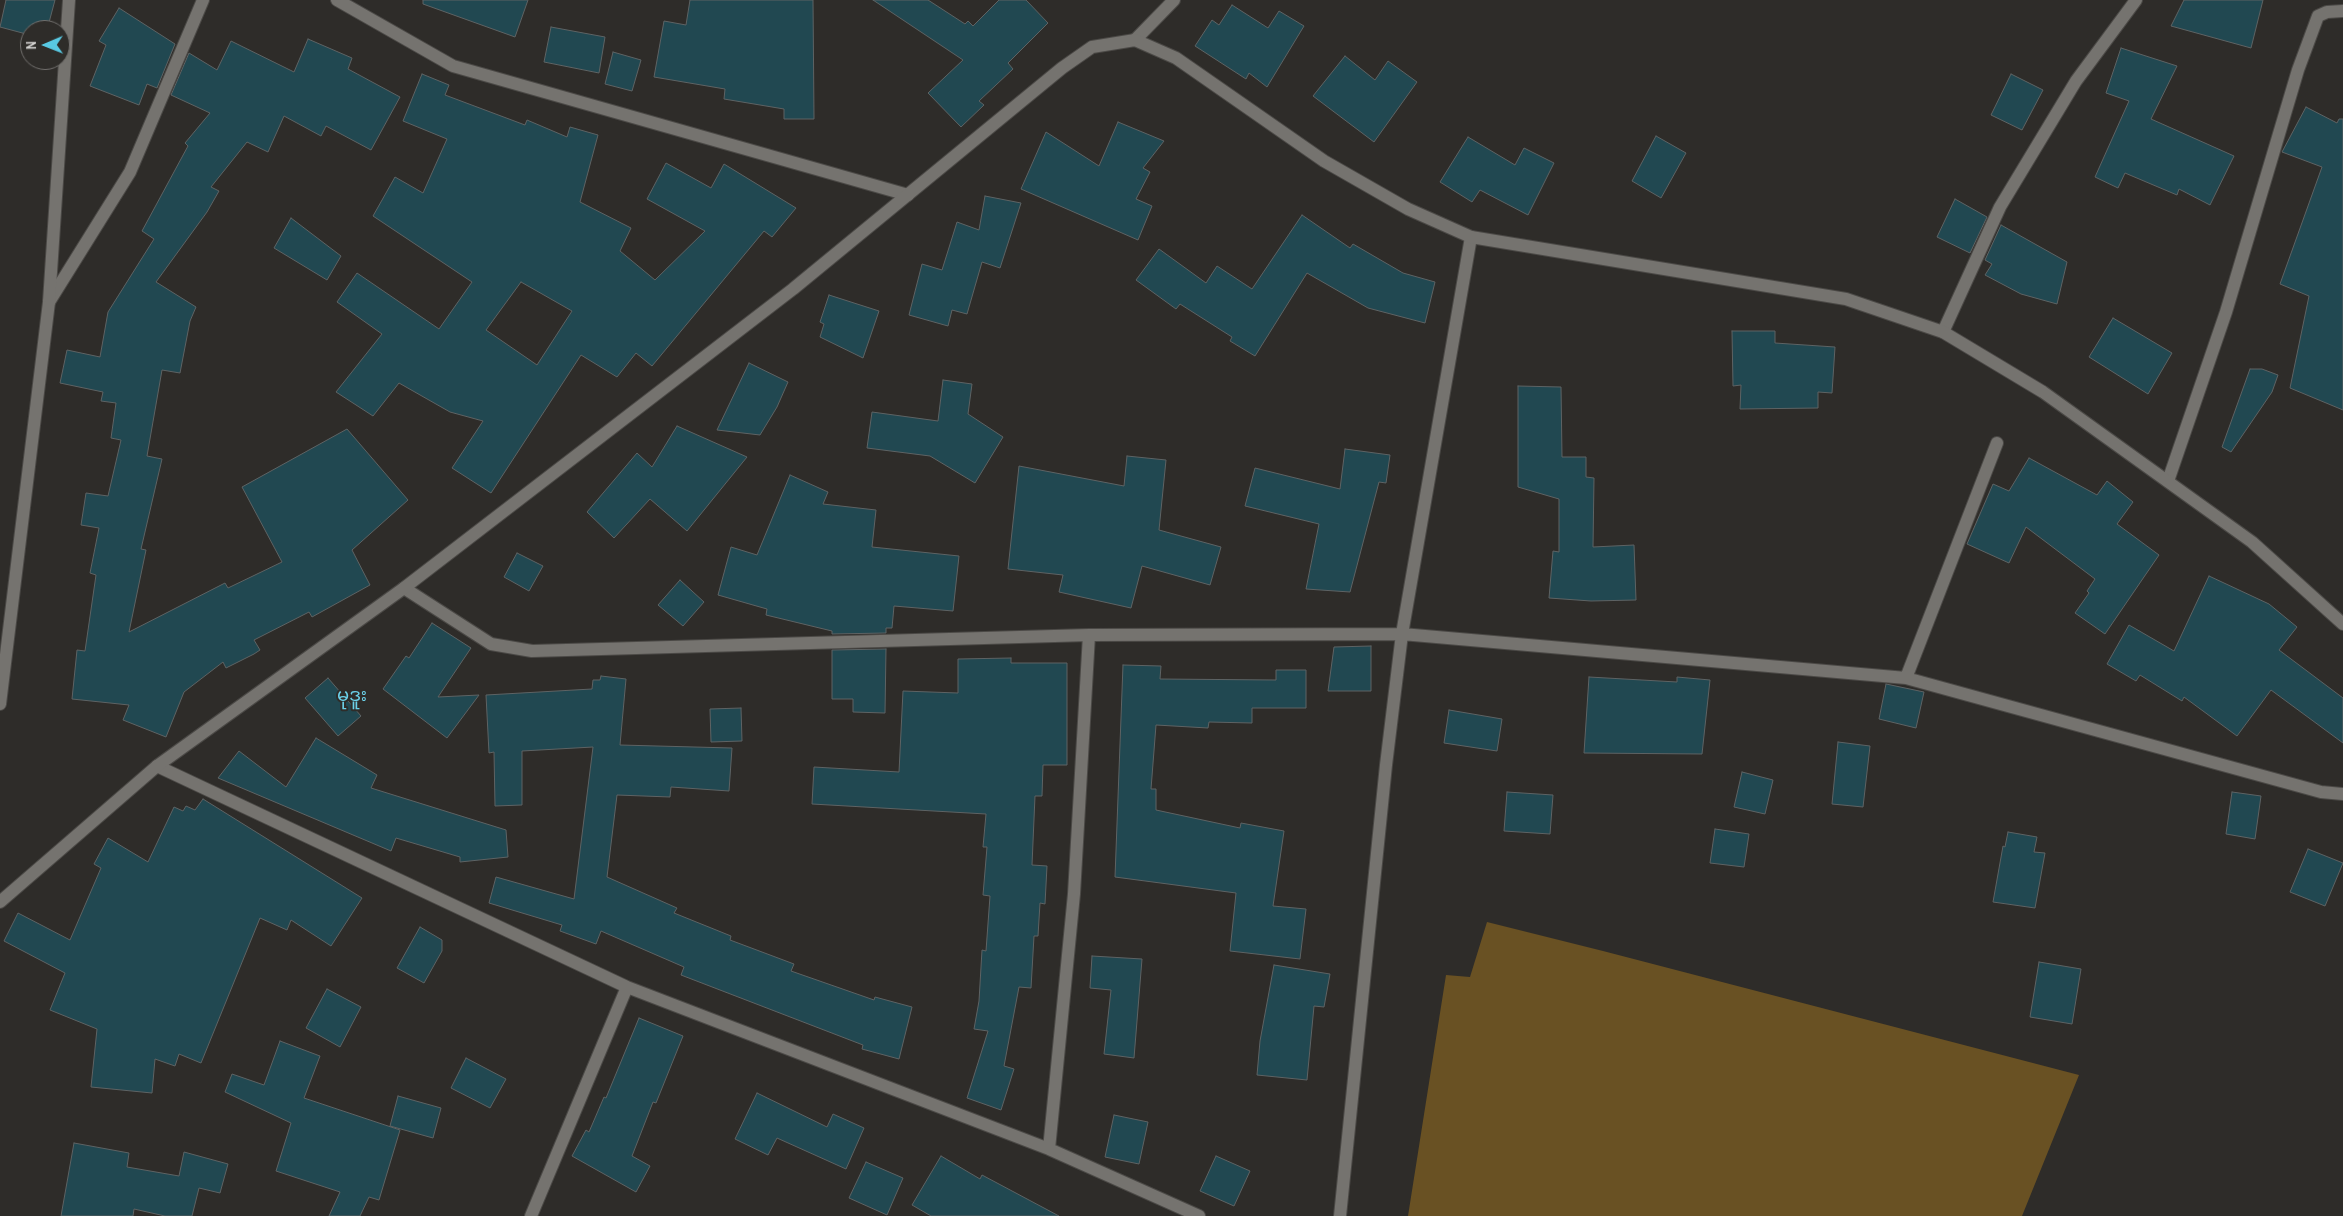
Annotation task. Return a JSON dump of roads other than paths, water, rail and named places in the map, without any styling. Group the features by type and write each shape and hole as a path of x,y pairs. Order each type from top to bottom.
{"street":[{"path":"0,704 48,302 69,0"},
{"path":"48,302 130,172 203,0"},
{"path":"337,0 453,66 908,195"},
{"path":"1135,40 1174,0"},
{"path":"1943,332 2000,208 2076,81 2136,0"},
{"path":"2168,481 2226,312 2296,80 2318,16 2327,12 2343,11"},
{"path":"0,902 157,766 404,588 793,289 1062,68 1092,47 1135,40 1176,58 1324,161 1408,209 1471,237 1846,299 1943,332 2043,392 2252,542 2343,624"},
{"path":"1340,1216 1386,765 1402,634 1471,237"},
{"path":"1906,678 1997,443"},
{"path":"404,588 491,644 532,651 1089,635 1402,634 1906,678 1956,690 2320,792 2343,794"},
{"path":"1049,1149 1074,894 1089,635"},
{"path":"157,766 627,987 1049,1149 1199,1216"},
{"path":"531,1216 627,987"}],"district":[{"name":"မုဒူး","path":"352,696"}]}
